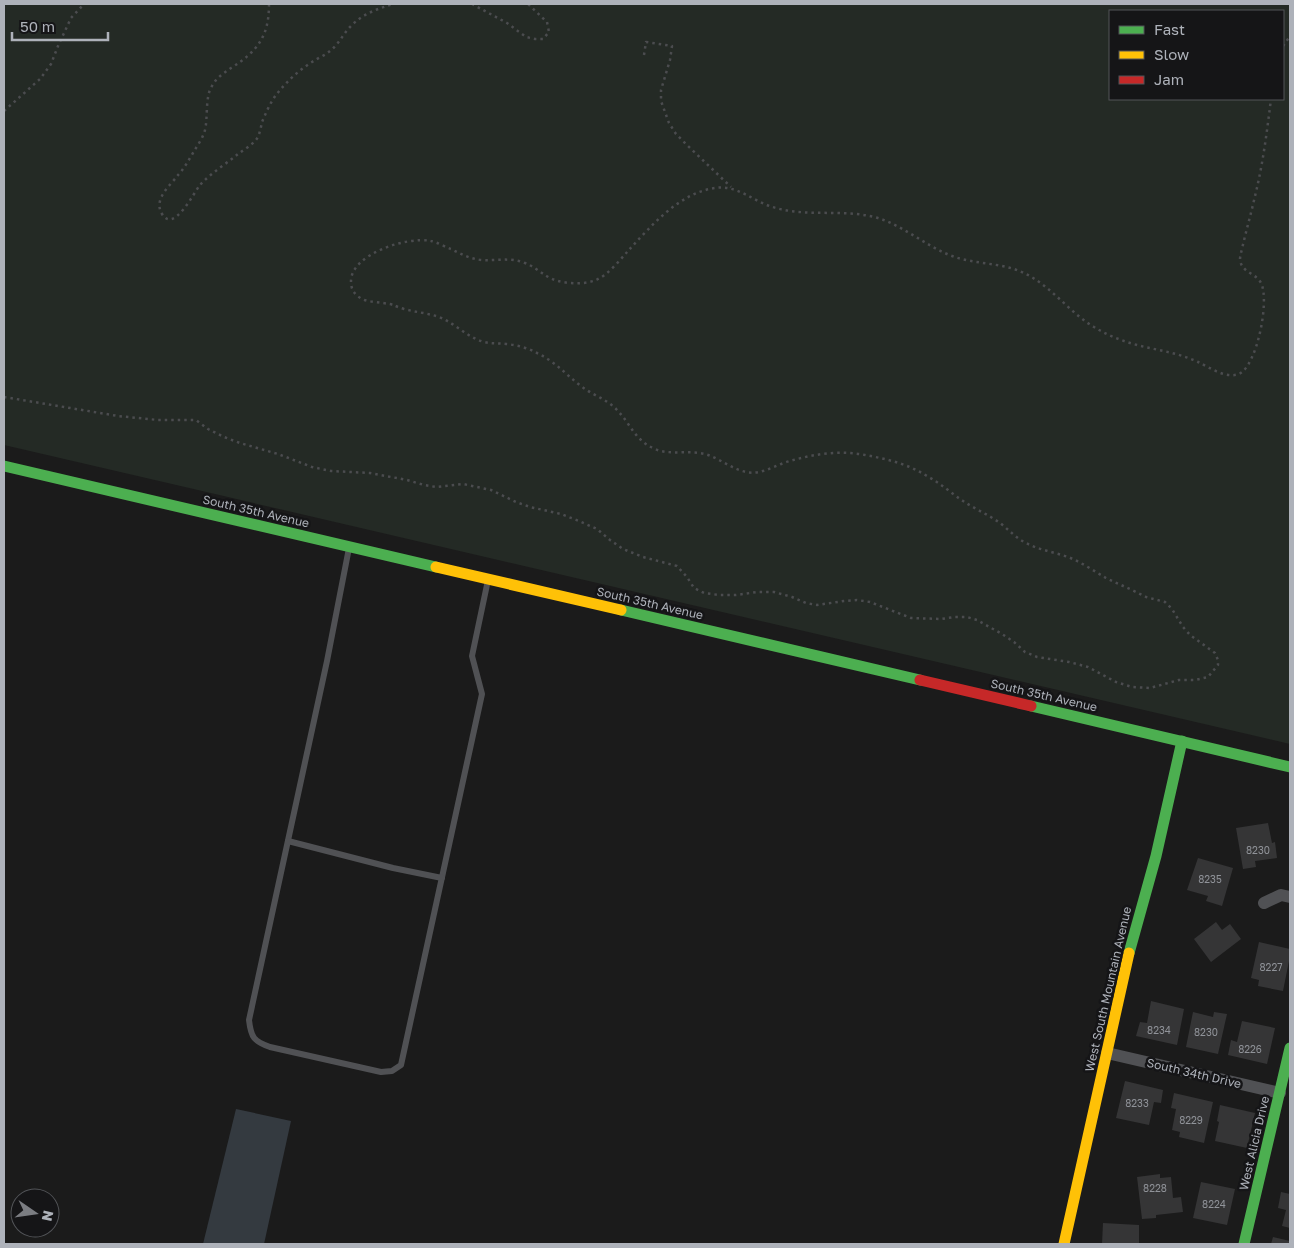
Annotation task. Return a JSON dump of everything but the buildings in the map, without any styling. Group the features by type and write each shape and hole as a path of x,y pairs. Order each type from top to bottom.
{"main road":[{"name":"South 35th Avenue","path":"4,466 1290,767"},
{"name":"West South Mountain Avenue","path":"1064,1244 1130,948 1156,856 1182,741"},
{"name":"West Alicia Drive","path":"1244,1244 1290,1048"}],"street":[{"path":"1264,903 1281,895 1290,896"},
{"name":"South 34th Drive","path":"1107,1053 1280,1093"}],"lane":[{"path":"349,547 327,661 249,1020 250,1032 258,1042 270,1047 381,1072 392,1071 401,1065 482,694 472,656 488,579"},
{"path":"288,841 393,868 442,878"}],"path":[{"path":"4,111 40,79 50,64 71,18 84,4"},
{"path":"270,4 266,28 253,52 220,77 211,87 205,131 191,157 160,200 161,213 168,219 180,215 196,190 205,180 251,145 258,136 268,108 295,74 331,50 357,20 369,13 393,4"},
{"path":"472,4 507,23 526,37 543,39 549,32 547,22 528,4"},
{"path":"644,55 646,42 672,46 661,95 661,101 669,123 686,145 732,188 759,202 776,208 792,211 876,217 952,256 975,263 1000,265 1022,271 1040,282 1089,325 1126,342 1182,355 1232,376 1242,373 1250,364 1257,347 1263,310 1263,289 1260,280 1244,269 1240,261 1262,162 1271,100"},
{"path":"4,397 110,415 158,420 196,420 224,437 312,467 331,471 370,473 436,487 463,484 491,490 523,504 579,521 596,529 623,549 643,557 677,566 694,588 704,593 736,595 774,592 817,605 857,600 870,602 911,618 941,619 967,617 977,620 1002,634 1025,652 1088,667 1116,682 1132,686 1150,688 1179,680 1208,678 1218,666 1215,653 1190,635 1165,602 1146,597 1069,558 1028,544 993,518 913,468 862,454 832,453 792,461 752,474 738,470 706,454 656,450 636,436 624,418 609,403 579,385 556,364 533,351 506,344 480,341 446,320 433,315 411,311 386,303 361,299 354,294 350,285 351,275 356,268 373,254 401,242 416,240 430,240 476,260 505,259 518,261 531,266 543,275 556,281 571,284 596,280 618,262 680,202 716,187 732,188"}],"shaded area":[{"path":"4,4 1290,4 1290,744 4,445"},
{"path":"236,1109 291,1121 264,1244 203,1244"}],"traffic: fast":[{"path":"4,466 436,567"},
{"path":"621,610 920,680"},
{"path":"1031,706 1290,767"},
{"path":"1129,953 1156,856 1182,741"},
{"path":"1244,1244 1290,1048"}],"traffic: slow":[{"path":"436,567 621,610"},
{"path":"1064,1244 1129,953"}],"traffic: jam":[{"path":"920,680 1031,706"}]}
